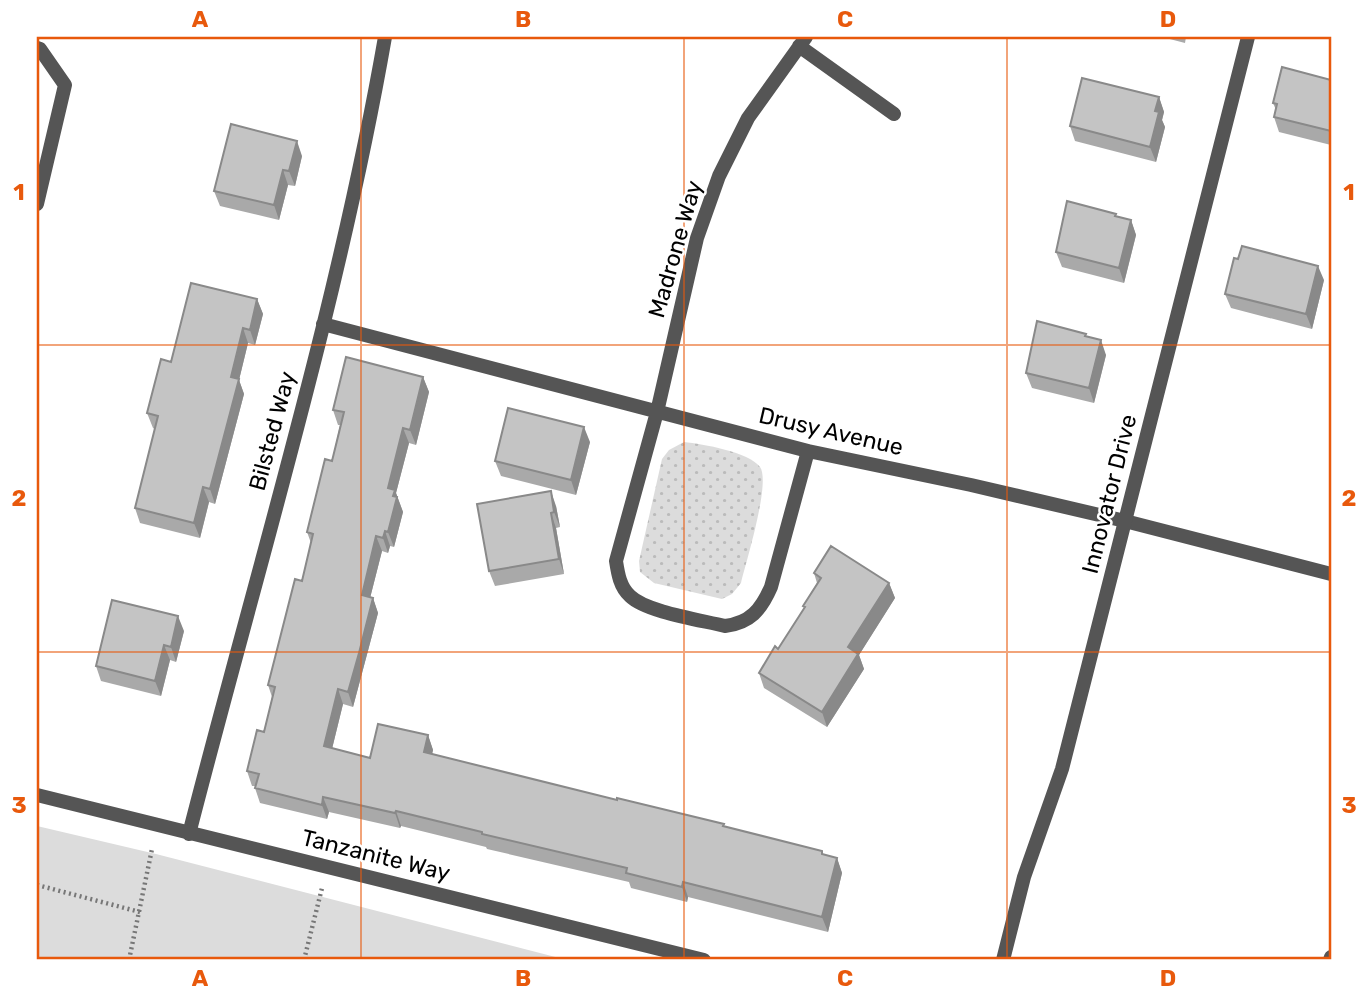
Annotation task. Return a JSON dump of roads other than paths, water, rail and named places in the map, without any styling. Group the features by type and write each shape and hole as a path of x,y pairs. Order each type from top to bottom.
{"street":[{"name":"Bilsted Way","path":"189,834 323,324 371,120 385,37"},
{"name":"Innovator Drive","path":"1003,960 1024,877 1062,769 1248,37"},
{"path":"802,41 894,114"},
{"name":"Madrone Way","path":"802,41 748,118 719,176 697,239 657,412 616,561 619,580 630,596 647,607 724,626 737,625 750,619 763,605 771,587 808,451"},
{"path":"37,48 65,85 37,204"},
{"name":"Drusy Avenue","path":"323,324 808,451 1125,521 1331,574"},
{"name":"Tanzanite Way","path":"37,795 704,960"}]}
